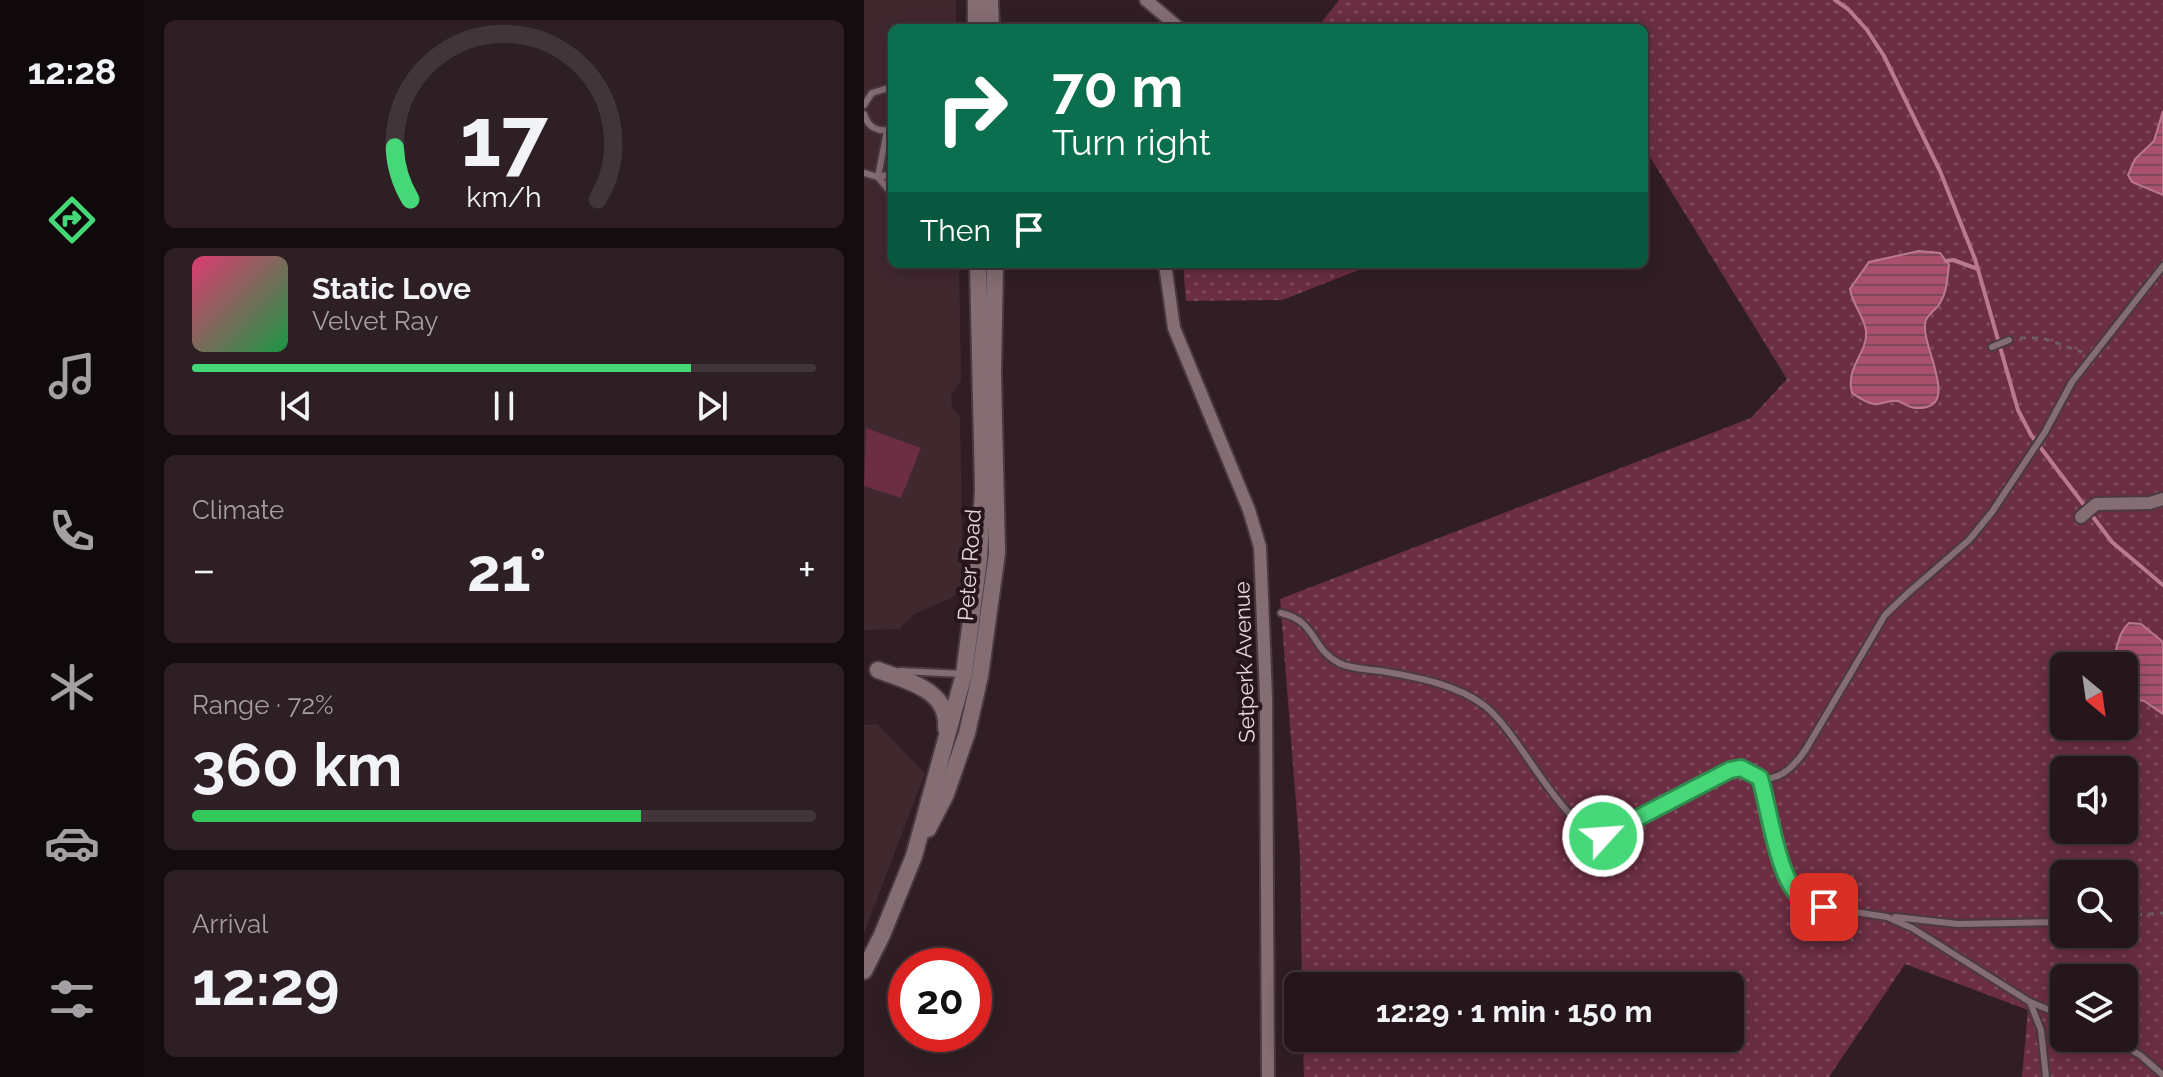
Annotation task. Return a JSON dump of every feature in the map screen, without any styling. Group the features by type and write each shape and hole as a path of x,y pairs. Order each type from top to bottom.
{"main road":[{"path":"976,0 976,24"},
{"path":"990,0 991,24"},
{"name":"Peter Road","path":"914,856 930,793 972,675 983,489 978,268"},
{"name":"Peter Road","path":"864,971 958,764 972,675 997,553 993,374 995,268"},
{"path":"871,670 925,687 933,694 946,718 944,754"}],"street":[{"path":"1146,0 1174,24"},
{"name":"Setperk Avenue","path":"1166,268 1174,328 1249,510 1260,547 1266,697 1268,1077"},
{"path":"2081,517 2096,504 2150,503 2163,499"}],"lane":[{"path":"864,105 872,93 888,89"},
{"path":"865,118 873,128 888,130"},
{"path":"878,177 888,134"},
{"path":"864,173 878,177 888,175"},
{"path":"878,177 888,189"},
{"path":"1281,613 1297,616 1329,656 1341,665 1443,685 1472,697 1487,708 1559,799 1591,832 1603,836 1730,770 1741,768 1760,778 1778,776 1795,765 1885,615 1969,540 1992,512 2043,435 2072,382 2163,266"},
{"path":"1992,347 2013,339"},
{"path":"871,670 972,675"},
{"path":"1760,778 1782,866 1802,900 1824,907 1887,917 1958,924 2050,922"},
{"path":"1887,917 1912,928 2030,1002 2050,1010"},
{"path":"2030,1002 2041,1030 2046,1077"},
{"path":"2135,1052 2163,1075"}],"path":[{"path":"2013,339 2042,338 2093,355"},
{"path":"2138,915 2163,913"}],"shaded area":[{"path":"864,0 956,0 956,24 888,24 888,268 959,268 961,380 951,396 952,407 960,417 963,589 949,599 916,613 899,629 864,630"},
{"path":"1339,0 2163,0 2163,1077 2022,1077 2028,1010 1905,964 1829,1077 1304,1077 1303,1052 1744,1052 1744,972 1302,972 1300,855 1280,599 1751,418 1787,379 1648,158 1648,24 1320,24"},
{"path":"2163,111 2163,195 2132,182 2128,175 2135,159 2154,141"},
{"path":"1919,251 1940,253 1949,265 1943,297 1927,318 1925,330 1939,387 1937,399 1930,406 1915,408 1898,401 1877,404 1862,400 1852,393 1851,384 1866,331 1850,289 1869,262"},
{"path":"1183,268 1364,268 1282,300 1186,301"},
{"path":"866,428 921,448 901,498 864,486"},
{"path":"2129,623 2141,624 2163,642 2163,714 2138,700 2138,652 2116,652"},
{"path":"877,724 925,773 864,933 864,725"}],"waterway":[{"path":"1835,0 1867,30 1884,56 1940,171 1975,259 2018,410 2031,435 2112,542 2163,585"},
{"path":"1946,261 1953,260 1978,269"}],"route":[{"path":"1603,836 1730,770 1741,768 1760,778 1782,866 1794,891 1802,900 1824,907"}]}
